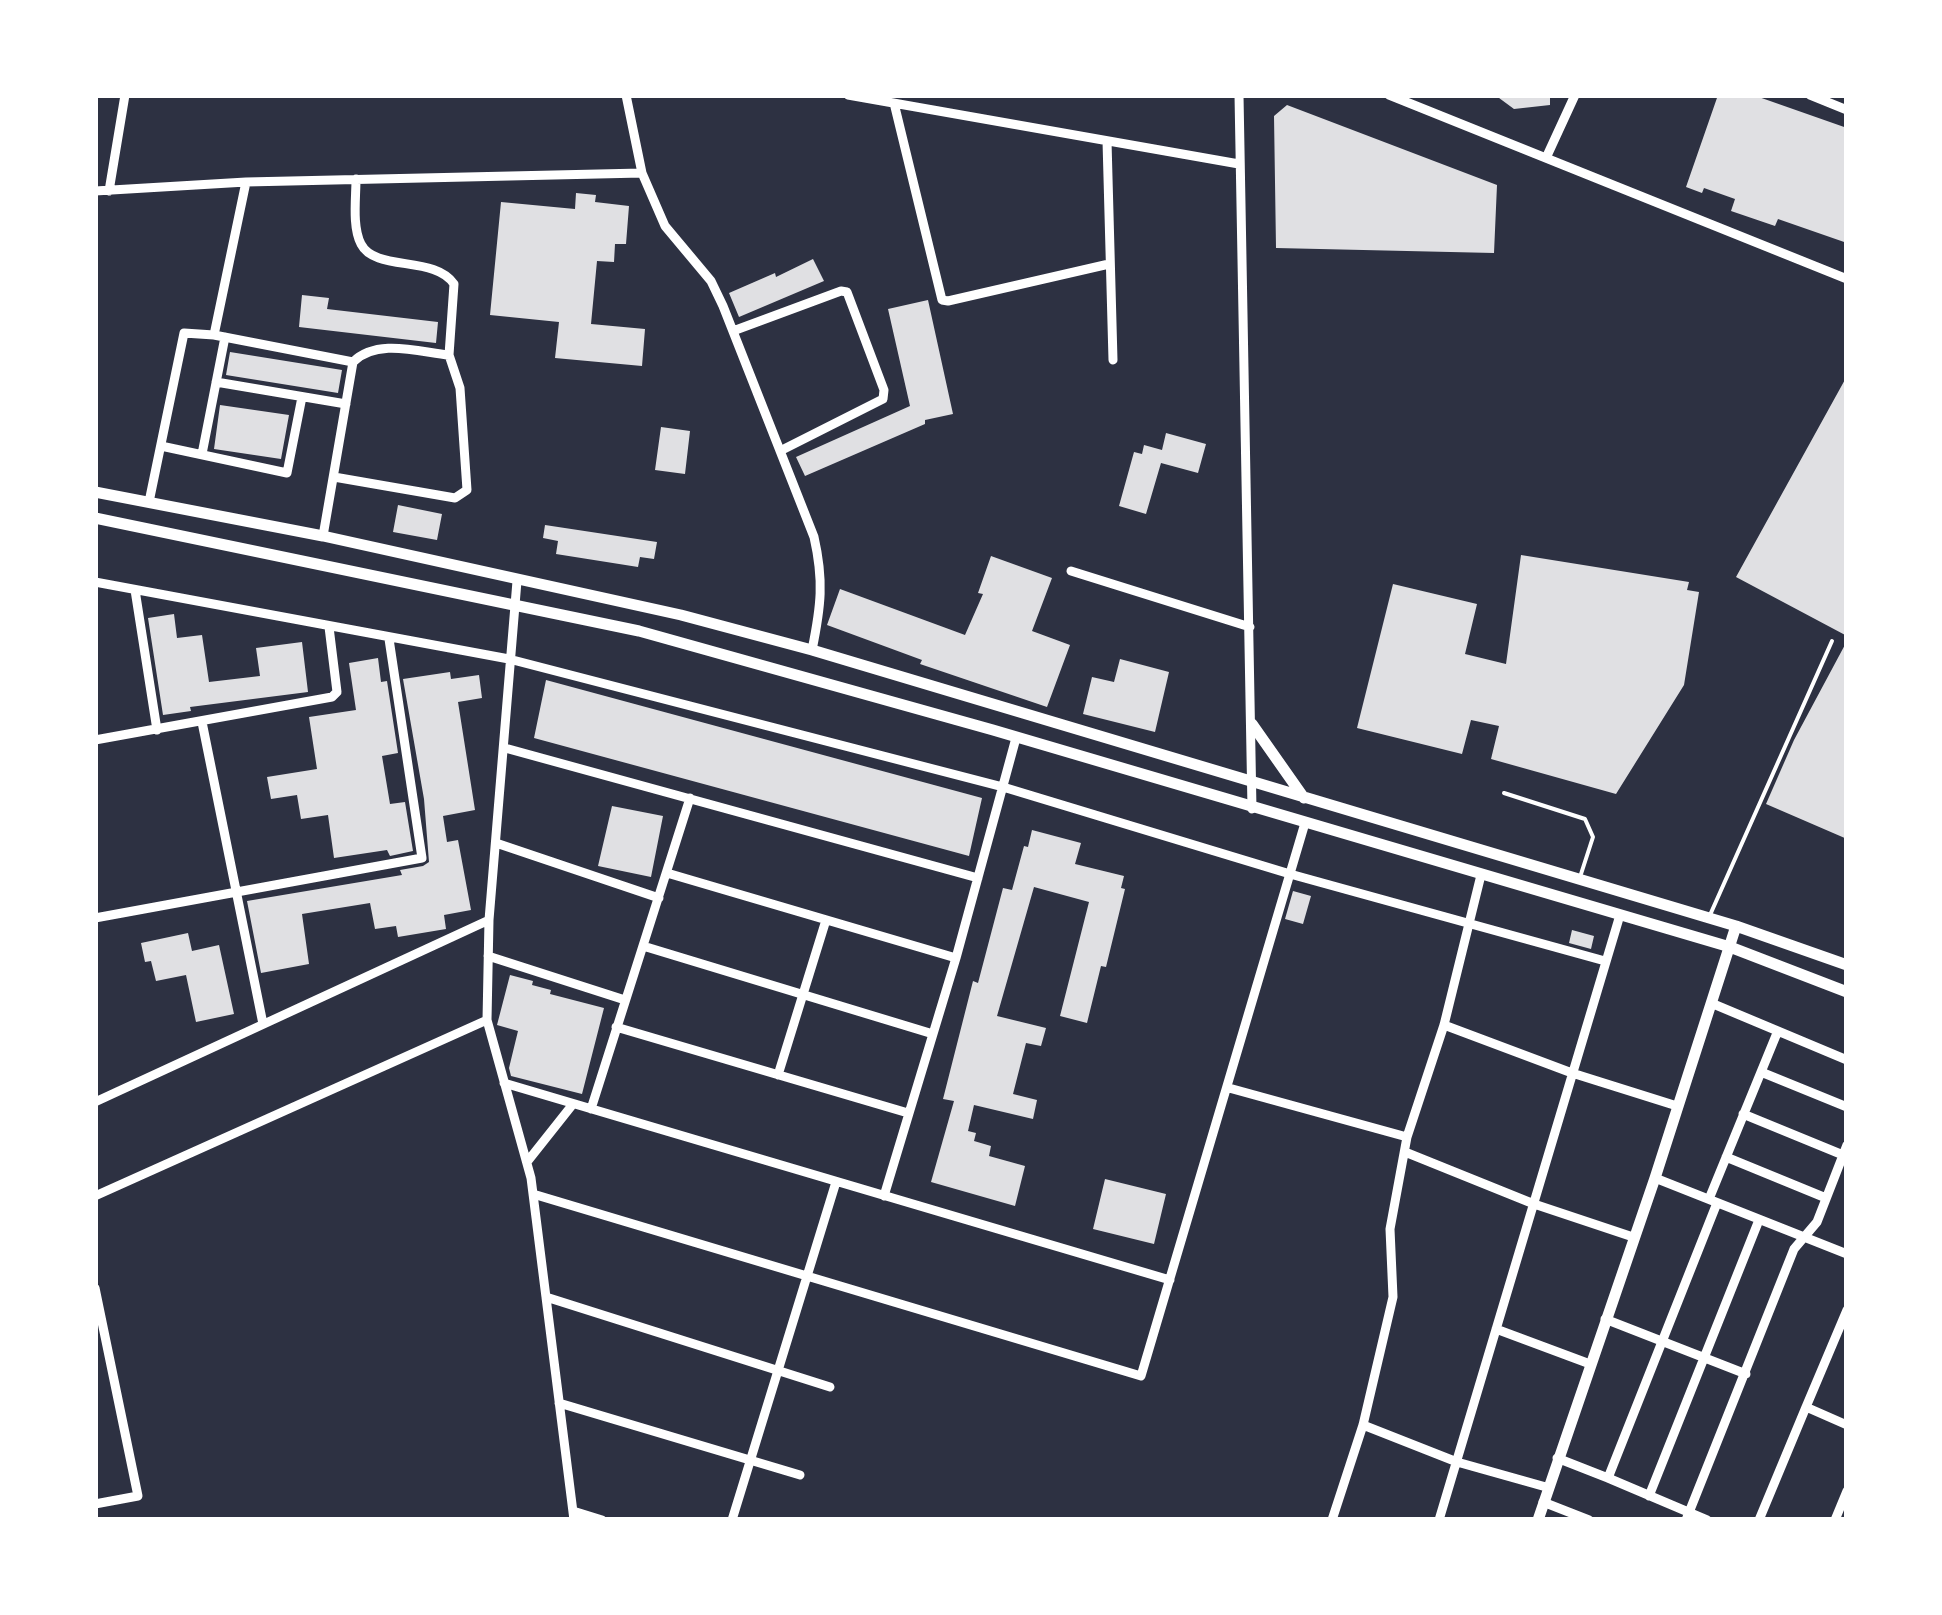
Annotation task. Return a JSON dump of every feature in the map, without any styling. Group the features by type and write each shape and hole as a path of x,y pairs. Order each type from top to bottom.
{"street":[{"path":"110,191 125,95"},
{"path":"626,95 642,174 665,226 710,281 814,536 822,571 822,598 812,650"},
{"path":"848,95 1239,164"},
{"path":"1239,95 1252,809"},
{"path":"1389,95 1847,279"},
{"path":"1546,158 1576,95"},
{"path":"1810,95 1847,110"},
{"path":"894,103 942,300 1109,264"},
{"path":"1106,141 1113,360"},
{"path":"95,191 246,182 642,174"},
{"path":"334,476 454,498 464,494 467,484 460,388 450,355 454,284 443,273 370,254 361,244 357,230 356,180"},
{"path":"202,454 246,182"},
{"path":"733,331 840,291 847,292 884,390 883,399 780,452"},
{"path":"150,502 186,332 353,362"},
{"path":"323,536 353,362 363,352 381,348 450,355"},
{"path":"216,382 346,404"},
{"path":"161,446 286,473 302,396"},
{"path":"95,492 323,536 681,616 812,650 1845,960"},
{"path":"95,518 638,631 1620,915 1730,948 1847,992"},
{"path":"1071,571 1250,627"},
{"path":"517,581 489,920 487,1020 528,1162 574,1516 602,1520"},
{"path":"95,582 509,660 1002,787 1290,874 1605,962"},
{"path":"135,590 157,730"},
{"path":"95,740 336,695 328,627"},
{"path":"95,918 422,858 388,639"},
{"path":"202,722 263,1024"},
{"path":"1252,724 1304,798"},
{"path":"884,1196 956,958 1016,738"},
{"path":"505,748 978,878"},
{"path":"591,1109 690,798"},
{"path":"533,1194 1137,1377 1144,1374 1304,823"},
{"path":"496,844 659,898"},
{"path":"667,873 956,958"},
{"path":"1332,1520 1364,1426 1393,1297 1390,1229 1407,1137 1444,1025 1480,876"},
{"path":"1439,1520 1620,915"},
{"path":"95,1102 489,920"},
{"path":"778,1075 826,920"},
{"path":"1538,1520 1736,926"},
{"path":"643,946 934,1034"},
{"path":"488,956 625,1000"},
{"path":"1711,1003 1847,1060"},
{"path":"95,1196 487,1020"},
{"path":"1444,1025 1572,1073 1677,1106"},
{"path":"616,1027 908,1114"},
{"path":"1608,1478 1663,1341 1726,1157 1777,1032"},
{"path":"1761,1072 1847,1107"},
{"path":"504,1083 1170,1280"},
{"path":"1229,1088 1407,1137"},
{"path":"528,1162 573,1104"},
{"path":"1688,1516 1794,1249 1817,1222 1845,1150 1744,1114"},
{"path":"1405,1152 1534,1204 1634,1237"},
{"path":"1726,1157 1826,1198"},
{"path":"1654,1178 1847,1254"},
{"path":"732,1520 836,1182"},
{"path":"1649,1496 1758,1220"},
{"path":"95,1288 138,1492 135,1498 95,1504"},
{"path":"546,1297 830,1387"},
{"path":"1759,1520 1847,1310"},
{"path":"1606,1319 1746,1374"},
{"path":"1496,1329 1590,1364"},
{"path":"560,1404 800,1475"},
{"path":"1806,1407 1847,1425"},
{"path":"1364,1426 1457,1462 1546,1488"},
{"path":"1557,1458 1688,1516 1707,1520"},
{"path":"1835,1520 1847,1491"},
{"path":"1542,1502 1589,1520"}],"lane":[{"path":"1708,918 1832,641"},
{"path":"1504,793 1585,819 1593,837 1580,879"}],"building":[{"path":"1495,95 1550,95 1550,105 1514,109"},
{"path":"1718,95 1753,95 1847,128 1847,243 1778,219 1775,226 1731,211 1735,199 1704,188 1702,193 1686,187"},
{"path":"1287,105 1497,185 1494,253 1276,248 1274,116"},
{"path":"576,193 596,195 595,202 629,206 626,244 615,244 614,262 597,261 591,324 645,329 642,366 555,358 559,322 490,315 501,202 575,209"},
{"path":"813,259 824,281 739,317 729,293"},
{"path":"302,295 329,298 327,309 438,322 436,343 299,327"},
{"path":"928,300 953,414 925,420 925,424 805,476 796,457 910,406 888,309"},
{"path":"230,352 342,370 338,393 226,375"},
{"path":"1847,376 1847,636 1736,577"},
{"path":"220,405 289,415 281,459 214,449"},
{"path":"661,427 690,431 685,474 655,470"},
{"path":"1166,433 1206,444 1198,473 1161,463 1146,514 1119,506 1134,452 1142,454 1144,445 1162,450"},
{"path":"398,505 442,514 437,540 393,532"},
{"path":"545,525 657,542 654,559 640,557 638,567 556,554 558,541 543,538"},
{"path":"1521,555 1689,582 1687,590 1699,592 1684,685 1616,794 1491,759 1499,726 1471,720 1462,754 1357,728 1393,584 1477,604 1465,654 1506,664"},
{"path":"991,556 1052,578 1032,631 1070,645 1047,707 920,664 922,660 827,625 840,589 965,635 983,594 978,593"},
{"path":"174,614 177,638 202,635 209,682 260,676 256,648 302,642 308,692 190,707 191,711 163,715 148,618"},
{"path":"1847,641 1847,839 1766,804 1794,740"},
{"path":"378,658 381,682 387,681 398,753 382,756 390,804 405,802 413,851 390,856 387,850 334,858 328,815 301,819 297,795 271,799 267,777 317,769 309,717 356,710 349,663"},
{"path":"1120,659 1169,672 1155,732 1083,714 1092,677 1114,682"},
{"path":"450,672 451,679 479,675 482,698 458,702 475,810 443,816 447,842 458,840 471,910 444,915 446,929 398,937 396,926 375,929 370,903 302,914 309,964 261,973 247,901 402,875 400,870 429,862 424,799 403,679"},
{"path":"546,680 982,798 969,856 534,738"},
{"path":"612,806 663,816 651,877 598,866"},
{"path":"1032,830 1081,843 1075,864 1124,876 1121,888 1125,889 1106,967 1101,966 1087,1023 1060,1016 1089,902 1034,887 997,1016 1046,1028 1041,1046 1026,1043 1013,1094 1037,1100 1033,1119 974,1105 968,1131 976,1133 974,1141 991,1146 989,1156 1025,1166 1015,1206 931,1182 954,1101 943,1099 973,981 978,983 1003,888 1012,890"},
{"path":"1293,891 1311,896 1303,924 1285,919"},
{"path":"1572,930 1594,936 1591,949 1569,943"},
{"path":"188,933 192,951 219,945 234,1014 196,1022 186,975 156,981 151,961 145,962 141,943"},
{"path":"510,975 533,981 532,985 551,990 550,994 604,1008 582,1094 511,1076 509,1068 518,1031 497,1025"},
{"path":"1105,1179 1166,1194 1154,1244 1093,1229"}]}
